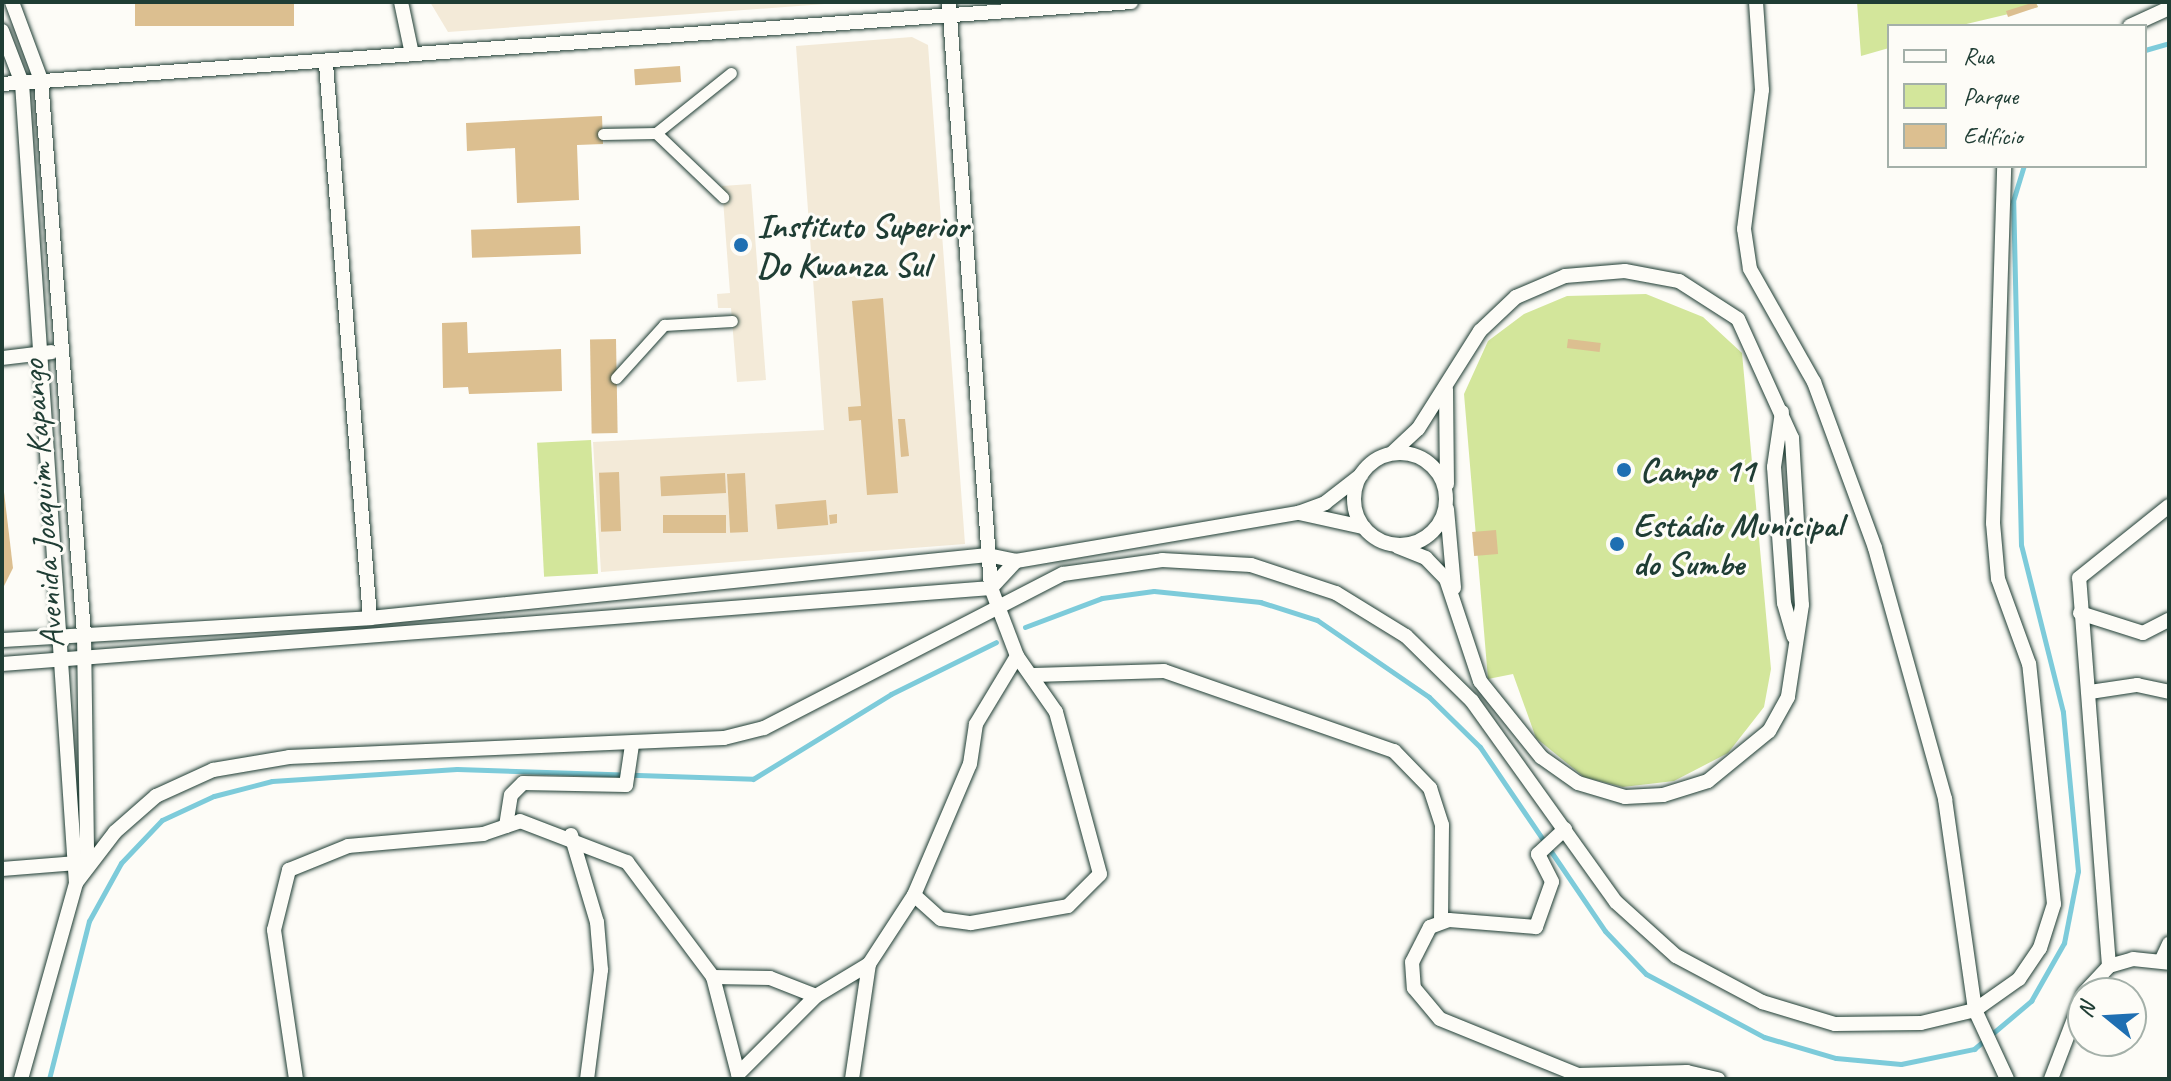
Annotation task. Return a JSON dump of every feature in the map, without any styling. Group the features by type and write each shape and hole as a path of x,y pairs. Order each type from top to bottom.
{"street":[{"name":"Avenida Joaquim Kapango","path":"12,2 41,80 84,634 87,863"},
{"path":"401,2 412,54"},
{"path":"2,84 326,64 412,54 950,9 1131,2"},
{"path":"1756,2 1762,90 1744,229 1750,269 1814,382 1875,548 1945,799 1975,1010 2007,1079"},
{"path":"2134,24 2169,8"},
{"path":"914,895 941,919 971,923 1068,906 1100,874 1056,712 1034,675 1017,656 993,596 950,9"},
{"name":"Avenida Joaquim Kapango","path":"2,31 22,83 65,636 70,863 76,883"},
{"path":"326,64 370,618"},
{"path":"603,134 656,133 731,73"},
{"path":"656,133 723,197"},
{"path":"21,1079 76,883 87,863 156,796 213,770 447,747 632,749 764,728 993,596 1063,574 1162,560 1251,565 1336,593 1406,636 1472,701 1561,832 1616,902 1676,956 1762,1002 1835,1024 1921,1023 1975,1010 2019,979 2040,948 2054,904 2029,664 1998,579 1993,523 2004,168"},
{"path":"2,640 370,618 988,555 1016,561 1298,513 1325,503 1392,453 1446,388 1480,331 1516,297 1565,276 1625,271 1679,281 1738,319 1783,407 1802,549 1796,645 1788,697 1769,731 1708,781 1663,795 1625,797 1578,783 1541,757 1480,681 1455,600 1447,501 1446,388"},
{"path":"616,378 664,325 732,321"},
{"path":"2,358 61,351"},
{"path":"1783,407 1774,467 1784,603 1796,645"},
{"path":"1392,453 1433,465 1447,501 1439,525 1423,540 1397,546"},
{"path":"1361,475 1354,500 1363,527"},
{"path":"2109,966 2090,692 2080,613 2086,569 2169,506"},
{"path":"1298,513 1363,527 1426,558 1455,600"},
{"path":"993,596 1016,561"},
{"path":"2,664 993,596"},
{"path":"2080,613 2143,633 2169,620"},
{"path":"852,1079 869,964 914,895 970,764 976,724 1017,656"},
{"path":"1034,675 1164,671 1394,751 1430,788 1442,825 1441,922 1421,943 1412,974 1414,988 1440,1019 1578,1075 1718,1079"},
{"path":"2090,692 2137,685 2169,692"},
{"path":"506,826 511,795 523,783 619,788 628,779 632,749"},
{"path":"296,1079 274,930 289,870 348,846 506,826 520,821 571,835 627,862 713,977 737,1076"},
{"path":"1441,922 1536,927 1552,882 1540,861 1541,845 1561,832"},
{"path":"571,835 597,922 601,970 587,1079"},
{"path":"2,869 87,863"},
{"path":"2099,977 2109,966 2165,961 2169,944"},
{"path":"737,1076 816,996 869,964"},
{"path":"713,977 770,978 816,996"},
{"path":"2051,1079 2067,1038"}],"shaded area":[{"path":"430,2 851,2 448,32"},
{"path":"912,37 928,45 965,544 601,572 593,442 824,430 796,46"},
{"name":"Instituto Superior Do Kwanza Sul","path":"751,184 766,380 737,382 731,308 718,308 717,294 730,293 722,186"}],"green space":[{"path":"1857,2 2036,2 2038,7 1966,24 1887,24 1887,49 1861,56"},
{"name":"Estádio Municipal do Sumbe","path":"1646,294 1703,317 1742,353 1771,669 1764,707 1728,753 1674,781 1623,787 1584,777 1536,738 1513,674 1488,679 1464,394 1488,341 1524,314 1567,296"},
{"path":"591,440 598,574 544,577 537,443"}],"building":[{"path":"135,2 294,2 294,26 135,26"},
{"path":"2035,2 2038,7 2008,17 2006,11"},
{"path":"680,66 681,82 635,85 634,69"},
{"path":"602,116 603,144 577,145 579,200 517,203 515,148 467,151 466,123"},
{"path":"580,226 581,254 472,258 471,230"},
{"path":"883,298 898,493 867,495 861,420 849,421 848,407 861,406 852,301"},
{"path":"467,322 468,353 561,349 562,391 469,394 468,387 443,388 442,323"},
{"path":"590,339 616,339 618,433 592,433"},
{"path":"1568,339 1601,343 1600,352 1567,348"},
{"path":"898,419 905,419 909,456 901,457"},
{"path":"619,472 621,531 601,532 599,473"},
{"path":"725,473 726,493 661,496 660,476"},
{"path":"745,473 748,532 730,533 727,474"},
{"path":"2,475 13,568 2,590"},
{"path":"826,500 828,525 777,529 775,504"},
{"path":"837,514 837,523 830,524 829,515"},
{"path":"663,515 726,515 726,533 663,533"},
{"path":"1496,530 1498,554 1474,556 1472,532"}],"waterway":[{"path":"2147,49 2169,43"},
{"path":"1025,627 1102,598 1154,591 1260,602 1317,620 1429,697 1480,747 1605,931 1646,974 1764,1037 1836,1058 1901,1064 1974,1049 2031,1001 2064,943 2078,871 2063,712 2021,545 2013,201 2023,168"},
{"path":"49,1079 89,921 121,863 162,820 214,796 272,781 457,769 753,779 891,694 996,642"}],"place":[{"name":"Instituto Superior Do Kwanza Sul","path":"741,245"},
{"name":"Campo 11","path":"1624,470"},
{"name":"Estádio Municipal do Sumbe","path":"1617,544"}]}
